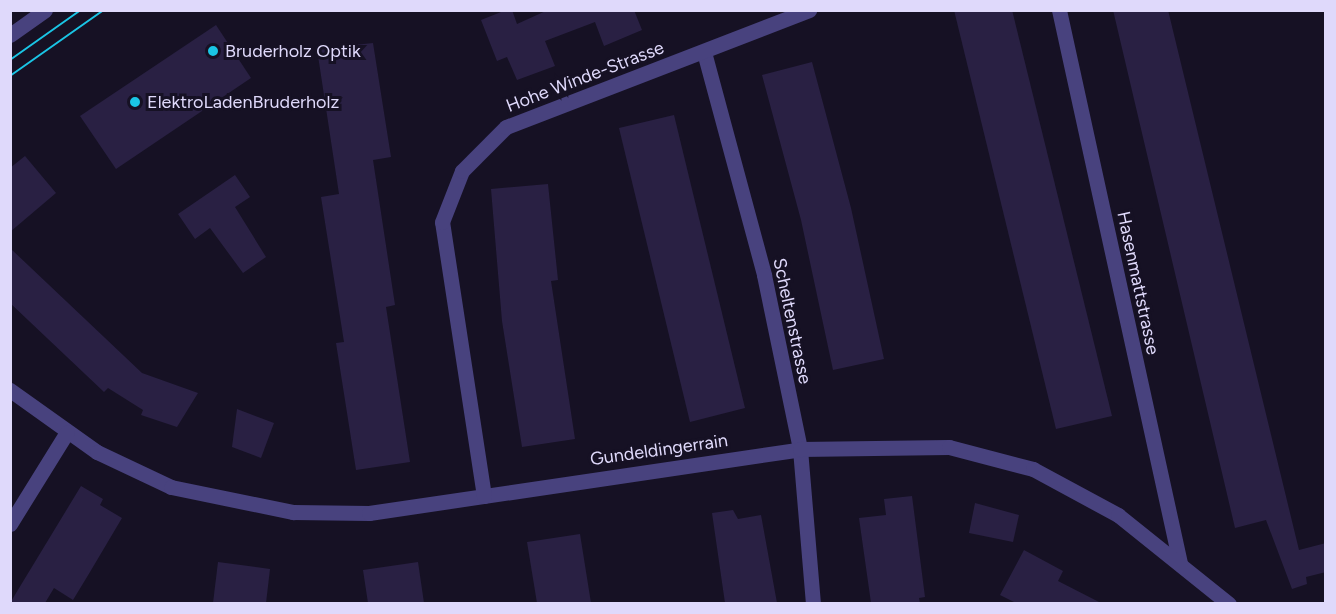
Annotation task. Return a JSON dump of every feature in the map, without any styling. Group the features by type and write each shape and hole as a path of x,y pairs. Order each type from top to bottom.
{"street":[{"path":"10,35 45,10"},
{"name":"Hohe Winde-Strasse","path":"484,496 442,222 462,171 506,127 808,10"},
{"name":"Hasenmattstrasse","path":"1059,10 1180,563"},
{"name":"Scheltenstrasse","path":"704,52 764,275 800,449 813,603"},
{"name":"Gundeldingerrain","path":"10,390 97,452 171,487 293,512 369,513 800,449 949,447 1033,469 1118,516 1229,603"},
{"path":"10,524 67,432"}],"building":[{"path":"506,10 512,10 517,24 548,10 634,10 642,30 604,46 595,22 545,41 555,66 517,80 507,57 497,61 481,20"},
{"path":"954,10 1012,10 1112,416 1056,429"},
{"path":"1113,10 1168,10 1299,550 1326,543 1326,572 1306,577 1307,584 1292,589 1266,520 1235,528"},
{"path":"216,25 251,78 116,169 80,116"},
{"path":"373,43 391,157 373,160 395,305 386,307 410,462 356,470 336,343 344,342 321,197 339,194 317,49"},
{"path":"812,62 851,208 884,359 833,370 801,220 762,75"},
{"path":"674,115 745,408 690,422 619,128"},
{"path":"25,156 56,193 10,232 10,168"},
{"path":"235,175 250,197 235,207 266,257 243,273 210,228 195,239 178,214"},
{"path":"548,184 558,280 551,281 575,439 522,447 502,321 491,189"},
{"path":"10,248 142,373 198,393 177,427 141,415 143,410 108,388 104,392 10,303"},
{"path":"237,409 274,423 261,458 232,447"},
{"path":"81,486 103,499 100,505 122,518 90,572 73,600 54,588 45,603 10,603"},
{"path":"912,496 925,597 919,598 920,603 871,603 859,518 886,515 884,499"},
{"path":"975,503 1019,515 1013,542 969,533"},
{"path":"733,510 738,519 761,515 777,603 725,603 712,513"},
{"path":"580,534 591,603 537,603 527,542"},
{"path":"1024,550 1063,571 1058,581 1101,603 1016,603 1000,595"},
{"path":"218,562 270,569 266,603 213,603"},
{"path":"418,562 424,603 368,603 363,570"}],"tram line":[{"path":"10,60 81,10"},
{"path":"10,76 104,10"}],"place":[{"name":"Bruderholz Optik","path":"213,51"},
{"name":"ElektroLadenBruderholz","path":"135,102"}]}
